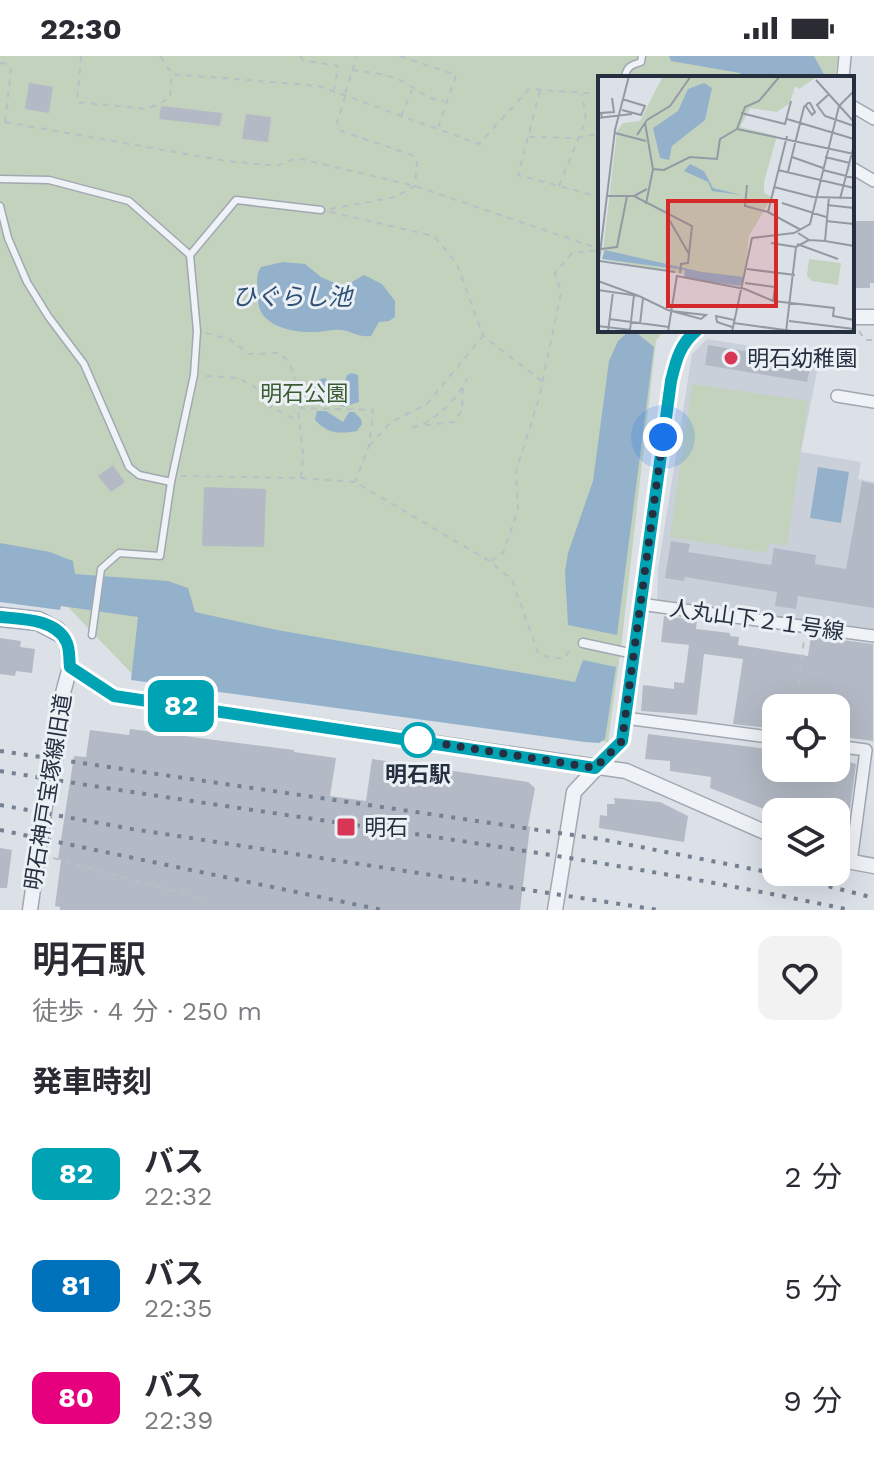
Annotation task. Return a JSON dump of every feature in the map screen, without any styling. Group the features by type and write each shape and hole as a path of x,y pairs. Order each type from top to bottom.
{"main road":[{"path":"0,617 38,621 57,631"}],"street":[{"path":"843,76 845,56"},
{"path":"854,107 874,119"},
{"path":"854,169 874,181"},
{"path":"855,324 874,317"},
{"path":"556,906 574,792 622,741 628,653 640,604 671,381 677,354 695,332"},
{"path":"837,396 874,402"},
{"name":"人丸山下２１号線","path":"640,604 874,636"},
{"name":"明石神戸宝塚線旧道","path":"30,910 59,708 70,667 67,642 57,631"},
{"path":"583,643 628,653"},
{"path":"70,667 114,696 626,771 762,831"},
{"path":"625,718 762,736"},
{"path":"850,748 866,750 850,827"},
{"path":"850,861 874,866"}],"lane":[{"path":"625,76 626,70 641,62 642,56"},
{"path":"0,179 49,180 129,201 190,255 197,331 194,375 172,479 160,556 119,553 101,569 92,635"},
{"path":"190,255 236,200 321,210"},
{"path":"0,206 8,238 27,282 84,364 129,467 139,475 172,479"}],"path":[{"path":"81,56 77,102 147,109 170,98 172,74 160,56"},
{"path":"300,56 303,60 338,66 334,90"},
{"path":"357,56 337,123 341,131 412,155 417,161 415,186"},
{"path":"400,56 456,75 438,129"},
{"path":"0,63 7,64 11,70 5,122"},
{"path":"352,70 397,79 438,101 447,101"},
{"path":"172,74 319,86 479,144 529,89 598,94"},
{"path":"401,116 413,89"},
{"path":"540,90 518,175 598,196"},
{"path":"559,186 586,120 582,93"},
{"path":"0,121 226,161 277,166 297,158 415,186 598,248"},
{"path":"528,137 579,138 598,133"},
{"path":"321,210 395,197 415,186"},
{"path":"321,210 434,236 457,264 483,336 542,381"},
{"path":"491,562 503,553 518,510 516,472 542,381 561,293 555,273 572,253 598,249"},
{"path":"855,324 865,340 874,340"},
{"path":"197,331 220,336 249,354 278,353 286,359 294,373 303,455 301,478"},
{"path":"369,446 391,422 427,404 483,336"},
{"path":"194,375 238,378 255,387 269,406 298,421"},
{"path":"423,425 457,398 467,379"},
{"path":"412,428 454,422 462,410 463,386"},
{"path":"297,408 373,410 369,446 355,482"},
{"path":"172,479 240,475 355,482 491,562 512,580 539,655 563,659 577,642 583,643"},
{"path":"798,694 806,627"},
{"path":"53,858 206,900"}],"shaded area":[{"path":"707,339 820,357 801,452 861,462 858,479 874,482 874,629 657,600 658,569 692,354"}],"green space":[{"name":"明石公園","path":"0,56 838,56 835,76 598,76 598,332 663,332 656,341 608,742 134,676 68,607 0,598"},
{"path":"692,384 808,401 787,546 769,543 767,553 670,537"}],"water":[{"path":"669,56 814,56 825,76 740,76 740,73 671,61"},
{"name":"ひぐらし池","path":"283,262 305,264 321,277 339,285 347,285 364,275 382,284 395,301 395,317 379,322 371,336 341,330 307,332 278,326 259,308 257,278 261,267"},
{"path":"627,333 638,334 654,347 617,635 568,625 565,572 568,553 593,481 609,361 618,341"},
{"path":"347,375 358,375 359,402 343,407 335,401 325,406 309,402 320,379 326,378 328,388 333,393 341,393"},
{"path":"317,411 326,411 343,422 349,412 354,412 362,424 357,431 334,432 315,420"},
{"path":"818,467 849,472 841,523 810,518"},
{"path":"0,543 50,552 73,561 75,574 168,581 188,588 195,612 277,630 575,682 583,660 616,667 605,739 599,743 585,742 131,680 138,617 61,606 60,610 0,602"}],"building":[{"path":"29,83 53,87 49,113 25,109"},
{"path":"161,106 222,113 220,126 159,119"},
{"path":"246,114 271,117 268,142 242,139"},
{"path":"854,221 874,221 874,283 870,283 870,288 854,288"},
{"path":"708,345 811,362 807,382 705,365"},
{"path":"113,465 125,482 111,492 98,476"},
{"path":"862,481 874,484 874,608 798,596 796,609 775,606 777,592 685,577 684,581 665,578 671,541 690,544 688,552 771,565 774,548 816,555 815,564 846,569"},
{"path":"204,487 266,489 264,547 202,546"},
{"path":"664,616 697,620 696,629 730,633 730,636 739,637 738,645 808,656 811,636 873,644 873,741 850,738 850,694 762,694 762,727 733,724 743,659 704,654 697,715 641,711 643,685 674,689 674,682 684,683 689,645 661,642"},
{"path":"0,638 21,641 20,647 35,649 32,673 16,671 15,676 0,674"},
{"path":"130,729 336,758 330,796 366,801 372,759 528,782 535,788 520,910 60,910 55,906 61,860 58,859 74,756 86,757 90,730 129,735"},
{"path":"648,734 762,748 762,782 850,782 850,762 856,764 850,808 850,798 762,798 762,808 710,788 711,777 670,771 670,761 645,759"},
{"path":"614,798 660,802 688,816 684,842 599,828 600,815 607,816 607,804 615,804"},
{"path":"0,848 12,850 7,888 0,888"}],"railway":[{"path":"0,751 600,839 793,877 874,898"},
{"path":"0,771 532,852 850,910"},
{"path":"0,805 132,829 659,910"},
{"path":"0,830 382,910"}],"bus line":[{"name":"82","path":"0,617 38,621 57,631 67,642 70,667 114,696 595,768 622,741 671,381 677,354 695,332"}],"place":[{"name":"明石幼稚園","path":"731,358"},
{"name":"明石駅","path":"418,740"},
{"name":"明石","path":"346,827"}],"route":[{"path":"418,740 595,768 622,741 663,437"}]}
